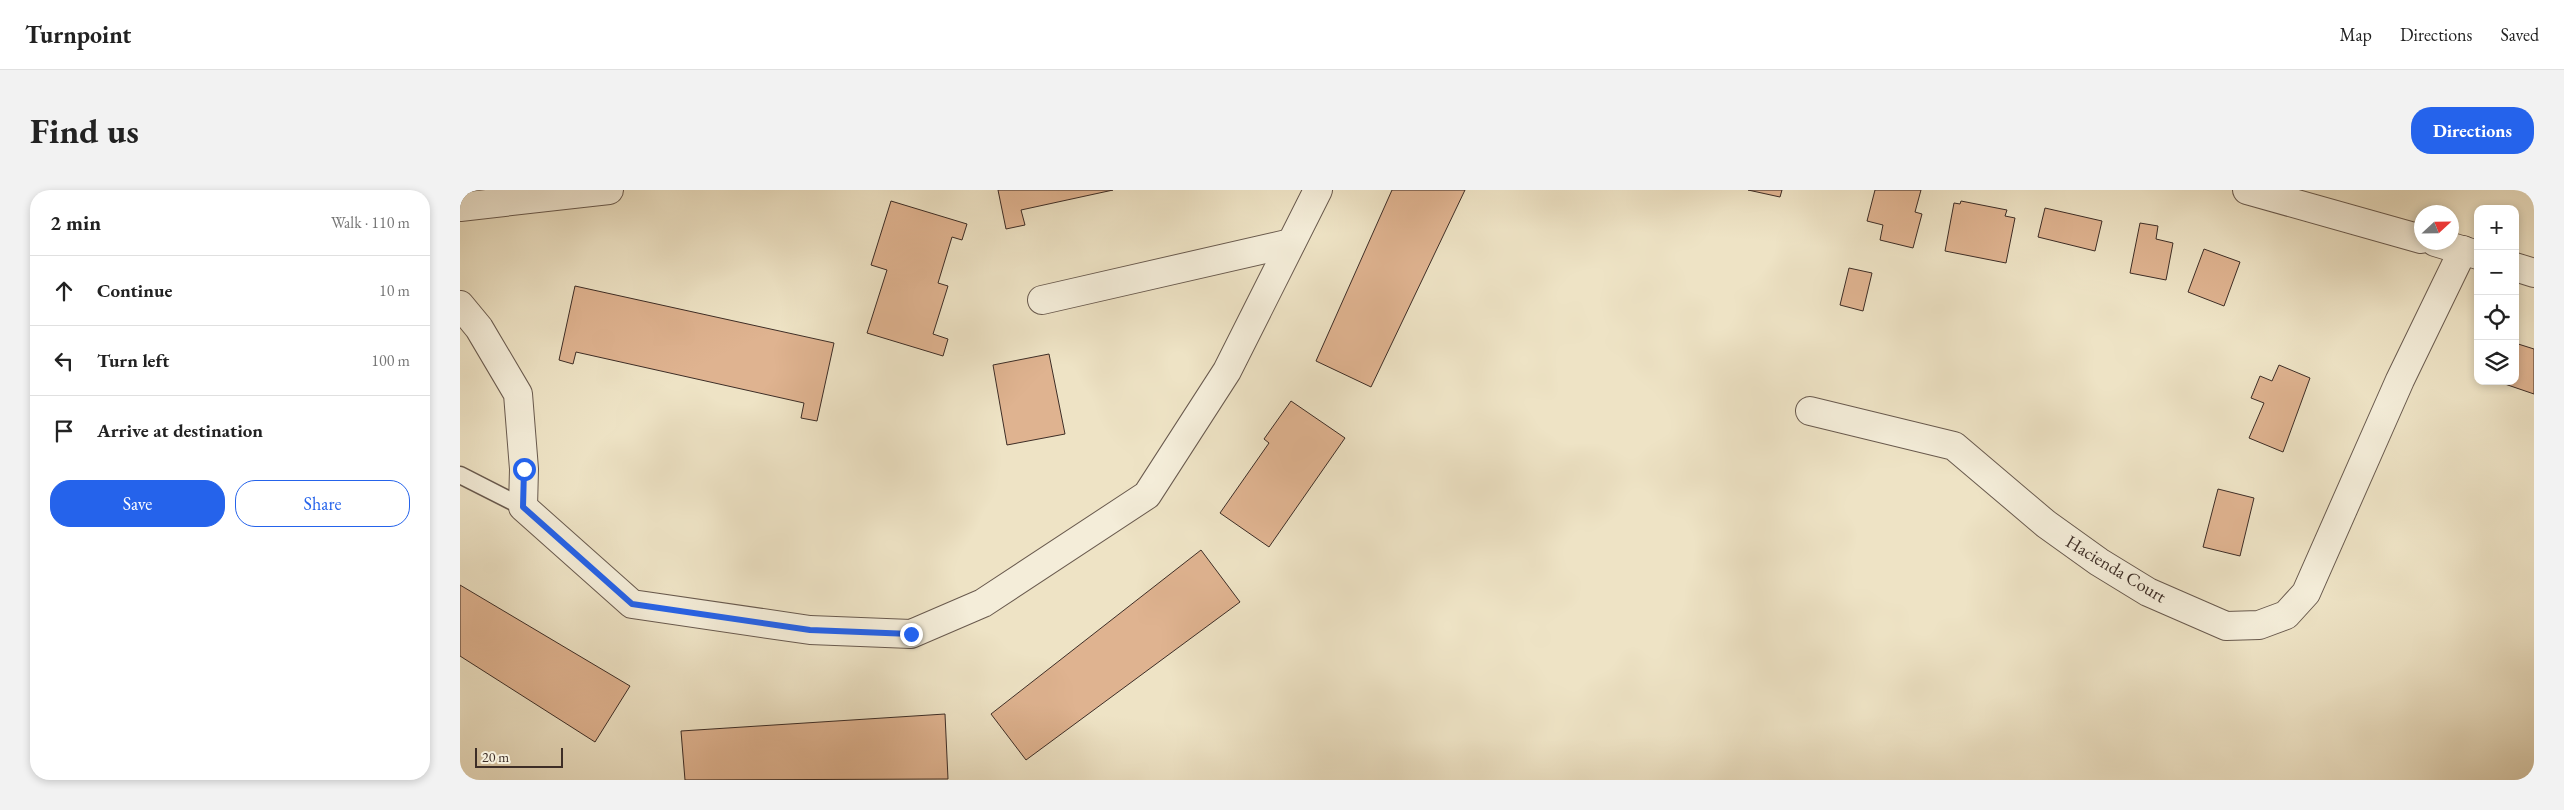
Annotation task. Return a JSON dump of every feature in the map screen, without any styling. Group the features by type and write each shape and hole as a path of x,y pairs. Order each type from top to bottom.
{"street":[{"path":"460,207 609,190"},
{"path":"460,305 479,328 518,394 524,469 523,507 632,604 810,630 911,634 983,603 1147,495 1227,371 1318,190"},
{"path":"2247,190 2414,237"},
{"path":"1042,300 1291,243"},
{"name":"Hacienda Court","path":"1810,411 1954,446 2046,524 2099,562 2148,592 2226,626 2259,626 2286,615 2306,593 2400,380 2470,252"},
{"path":"2519,268 2534,273"}],"lane":[{"path":"460,475 523,507"}],"building":[{"path":"998,190 1113,190 1021,210 1025,225 1006,229"},
{"path":"1392,190 1465,190 1371,387 1316,361"},
{"path":"1748,190 1782,190 1780,197"},
{"path":"1875,190 1921,190 1915,212 1922,214 1913,248 1880,240 1883,225 1867,221"},
{"path":"891,201 967,224 962,240 952,237 938,283 948,286 933,334 948,339 943,356 867,333 887,270 871,265"},
{"path":"1961,201 2007,210 2005,216 2015,218 2006,263 1945,251 1954,203 1960,204"},
{"path":"2045,208 2102,221 2095,251 2038,237"},
{"path":"2140,223 2158,226 2156,239 2173,243 2166,280 2130,273"},
{"path":"2204,249 2240,262 2224,306 2188,292"},
{"path":"1849,268 1872,273 1863,311 1840,305"},
{"path":"575,286 834,343 817,421 801,418 804,403 576,352 573,364 559,360"},
{"path":"2519,344 2534,349 2534,394 2508,385 2519,385"},
{"path":"1049,354 1065,434 1007,445 993,365"},
{"path":"2279,365 2310,378 2283,452 2249,438 2264,403 2251,398 2260,376 2272,381"},
{"path":"1291,401 1345,438 1269,547 1220,513 1269,443 1264,439"},
{"path":"2218,489 2254,498 2240,556 2203,547"},
{"path":"1201,550 1240,602 1026,760 991,714"},
{"path":"460,585 630,686 595,742 460,656"},
{"path":"945,714 948,779 685,780 681,731"}],"route":[{"path":"524,469 523,507 632,604 810,630 911,634"}]}
